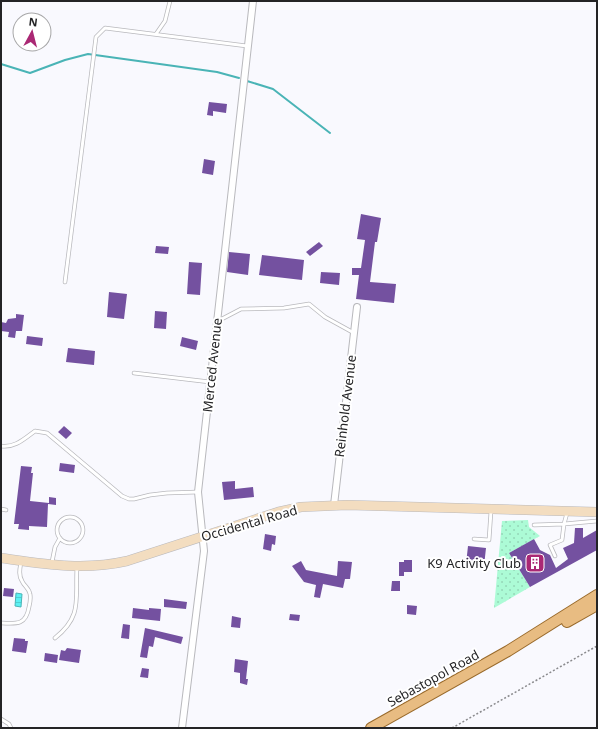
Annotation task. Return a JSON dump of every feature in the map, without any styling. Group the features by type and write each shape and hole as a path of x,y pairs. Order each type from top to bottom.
{"main road":[{"name":"Sebastopol Road","path":"508,651 597,595"},
{"name":"Sebastopol Road","path":"371,728 508,651 597,605"}],"street":[{"name":"Merced Avenue","path":"182,728 204,551 198,492 253,1"},
{"name":"Reinhold Avenue","path":"334,505 357,307"},
{"name":"Occidental Road","path":"1,558 77,567 107,565 127,561 289,509 313,506 334,505 597,512"}],"lane":[{"path":"156,34 165,22 170,1"},
{"path":"65,282 96,37 105,28 247,46"},
{"path":"217,322 241,309 284,308 308,304 325,317 354,333"},
{"path":"134,373 210,382"},
{"path":"1,446 7,447 18,444 35,431 47,433 122,496 129,499 167,493 198,492"},
{"path":"1,509 6,510"},
{"path":"474,539 489,540 491,509"},
{"path":"555,556 550,545 562,540 567,511"},
{"path":"52,565 55,547 60,538 57,530 58,526 63,520 71,517 81,524 81,536 75,542 67,543 60,538"},
{"path":"534,525 597,521"},
{"path":"1,623 20,623 27,615 30,596 28,589 21,578 21,560"},
{"path":"55,638 65,630 76,613 77,567"},
{"path":"1,719 9,724 11,728"}],"path":[{"path":"452,728 597,646"}],"green space":[{"path":"528,520 529,527 540,536 509,553 530,587 494,608 502,521"}],"water":[{"path":"16,593 22,594 21,607 15,606"}],"building":[{"path":"209,102 227,104 226,113 213,111 213,116 207,115"},
{"path":"204,159 215,161 213,175 202,173"},
{"path":"361,214 381,218 377,242 375,242 370,282 396,284 394,303 356,299 359,275 352,275 352,268 361,268 365,240 357,239"},
{"path":"319,242 323,246 310,256 306,252"},
{"path":"156,246 169,247 168,254 155,253"},
{"path":"229,252 250,254 248,275 227,272"},
{"path":"262,255 304,260 302,280 259,275"},
{"path":"189,262 202,263 200,295 187,294"},
{"path":"321,272 340,273 339,285 320,283"},
{"path":"109,292 127,294 124,319 107,317"},
{"path":"155,311 167,312 166,329 154,328"},
{"path":"16,314 24,315 22,331 16,331 15,338 8,337 9,332 1,331 1,322 6,323 8,319 16,318"},
{"path":"27,336 43,338 42,346 26,344"},
{"path":"182,337 198,341 196,350 180,346"},
{"path":"68,348 95,351 94,365 66,362"},
{"path":"64,426 72,433 66,439 58,432"},
{"path":"60,463 75,465 74,473 59,471"},
{"path":"21,466 32,467 31,473 33,473 30,501 49,503 49,497 56,498 56,505 48,504 47,527 29,526 29,530 18,529 19,524 14,524"},
{"path":"235,481 235,489 253,487 254,497 224,500 222,482"},
{"name":"K9 Activity Club","path":"575,528 583,528 583,538 597,530 597,550 530,587 509,553 534,539 540,550 550,555 556,568 568,559 563,548 574,543"},
{"path":"265,534 276,536 275,545 272,544 271,551 263,549"},
{"path":"468,546 486,548 484,566 466,564"},
{"path":"404,560 412,560 412,572 404,572 404,576 399,576 399,562 404,562"},
{"path":"301,561 306,570 337,576 338,561 352,562 350,579 345,579 343,588 323,584 320,598 314,597 316,585 304,582 292,566"},
{"path":"392,581 400,581 400,591 391,591"},
{"path":"4,588 14,589 13,597 3,596"},
{"path":"164,599 187,602 186,609 164,607"},
{"path":"407,605 417,606 416,615 407,614"},
{"path":"133,608 149,610 149,608 161,609 160,621 132,618"},
{"path":"290,614 300,615 299,621 289,620"},
{"path":"232,616 241,618 240,628 231,627"},
{"path":"123,624 130,625 129,639 121,638"},
{"path":"145,628 183,637 181,644 155,637 153,647 149,646 147,658 140,657"},
{"path":"14,638 25,639 25,641 28,641 26,653 12,651"},
{"path":"67,648 81,650 79,663 59,660 61,650 65,651"},
{"path":"45,653 58,655 57,663 44,661"},
{"path":"235,659 248,661 246,679 248,679 247,685 240,683 240,673 234,672"},
{"path":"142,668 149,669 148,678 140,677"}],"waterway":[{"path":"1,64 30,73 65,60 88,54 217,72 239,78"},
{"path":"247,81 273,89 330,133"}],"place":[{"name":"K9 Activity Club","path":"535,563"}]}
